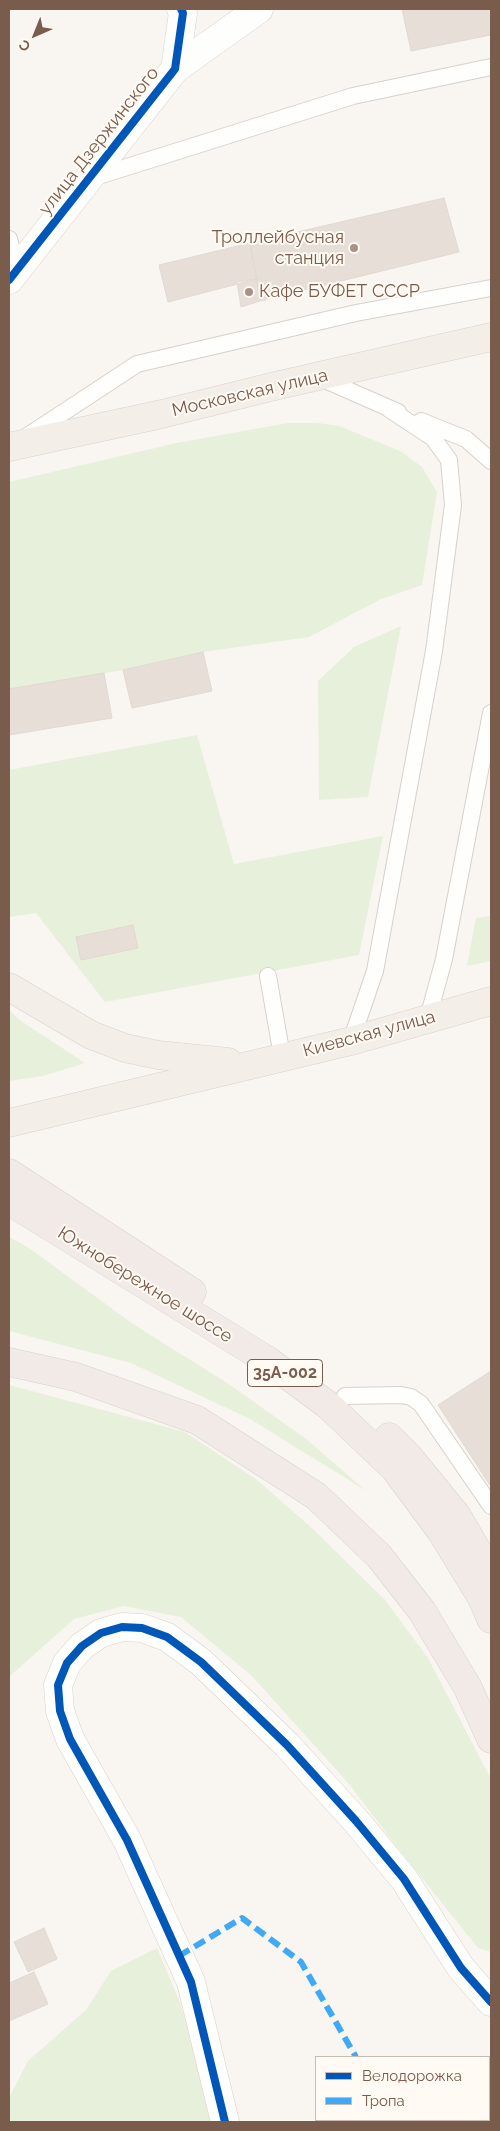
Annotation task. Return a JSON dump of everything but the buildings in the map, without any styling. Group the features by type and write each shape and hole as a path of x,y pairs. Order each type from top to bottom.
{"highway":[{"name":"Южнобережное шоссе","path":"9,1173 288,1355 344,1396 409,1457 457,1516 491,1574"},
{"name":"Южнобережное шоссе","path":"9,1201 267,1360 329,1406 395,1469 441,1531 482,1598 491,1619"},
{"path":"9,1362 76,1377 197,1420 316,1496 380,1556 422,1611 468,1688 491,1739"}],"main road":[{"name":"Московская улица","path":"10,447 162,414 491,337"},
{"path":"9,987 91,1035 125,1048 158,1056 247,1064"},
{"name":"Киевская улица","path":"9,1123 104,1101 247,1064 351,1041 491,1001"}],"street":[{"name":"улица Дзержинского","path":"13,275 175,69 183,13 181,9"},
{"path":"175,69 259,9"},
{"path":"225,2122 191,1982 127,1840 70,1739 60,1711 58,1685 67,1663 82,1646 101,1633 122,1626 142,1628 167,1637 208,1668 287,1745 356,1822 404,1879 461,1968 491,2002"}],"lane":[{"path":"88,179 353,96 491,67"},
{"path":"9,239 13,275"},
{"path":"10,447 136,364 356,313 491,288"},
{"path":"318,377 389,409 466,439 491,461"},
{"path":"351,1041 374,971 434,651 453,505 448,460 433,438 389,409"},
{"path":"428,1018 444,959 491,713"},
{"path":"268,976 282,1056"},
{"path":"344,1396 402,1395 411,1397 421,1404 491,1506"}],"green space":[{"path":"288,423 317,423 339,426 400,451 422,467 437,492 422,585 381,599 309,637 203,652 123,670 9,689 9,482 177,443"},
{"path":"401,626 368,797 319,800 318,681 354,647"},
{"path":"197,735 234,864 383,836 359,955 105,1002 36,913 9,917 9,770"},
{"path":"491,916 491,961 467,966 476,918"},
{"path":"9,1010 21,1021 85,1063 43,1076 9,1081"},
{"path":"9,1237 29,1248 133,1324 227,1383 305,1438 365,1490 250,1419 131,1363 9,1331"},
{"path":"9,1385 185,1432 257,1480 314,1530 385,1600 428,1658 491,1779 491,1952 478,1948 350,1785 252,1676 181,1617 124,1606 74,1619 9,1677"},
{"path":"157,1948 181,2005 212,2122 9,2122 9,2098 28,2061 86,2010 111,1971"}],"marked path":[{"path":"179,1956 242,1918 301,1962 355,2056"}],"cycle path":[{"path":"9,280 175,69 183,13 181,9"},
{"path":"225,2122 191,1982 127,1840 70,1739 60,1711 58,1685 67,1663 82,1646 101,1633 122,1627 142,1628 167,1637 201,1662 287,1745 356,1821 404,1879 461,1968 491,2002"}],"place":[{"name":"Троллейбусная станция","path":"354,248"},
{"name":"Кафе БУФЕТ СССР","path":"249,292"}]}
